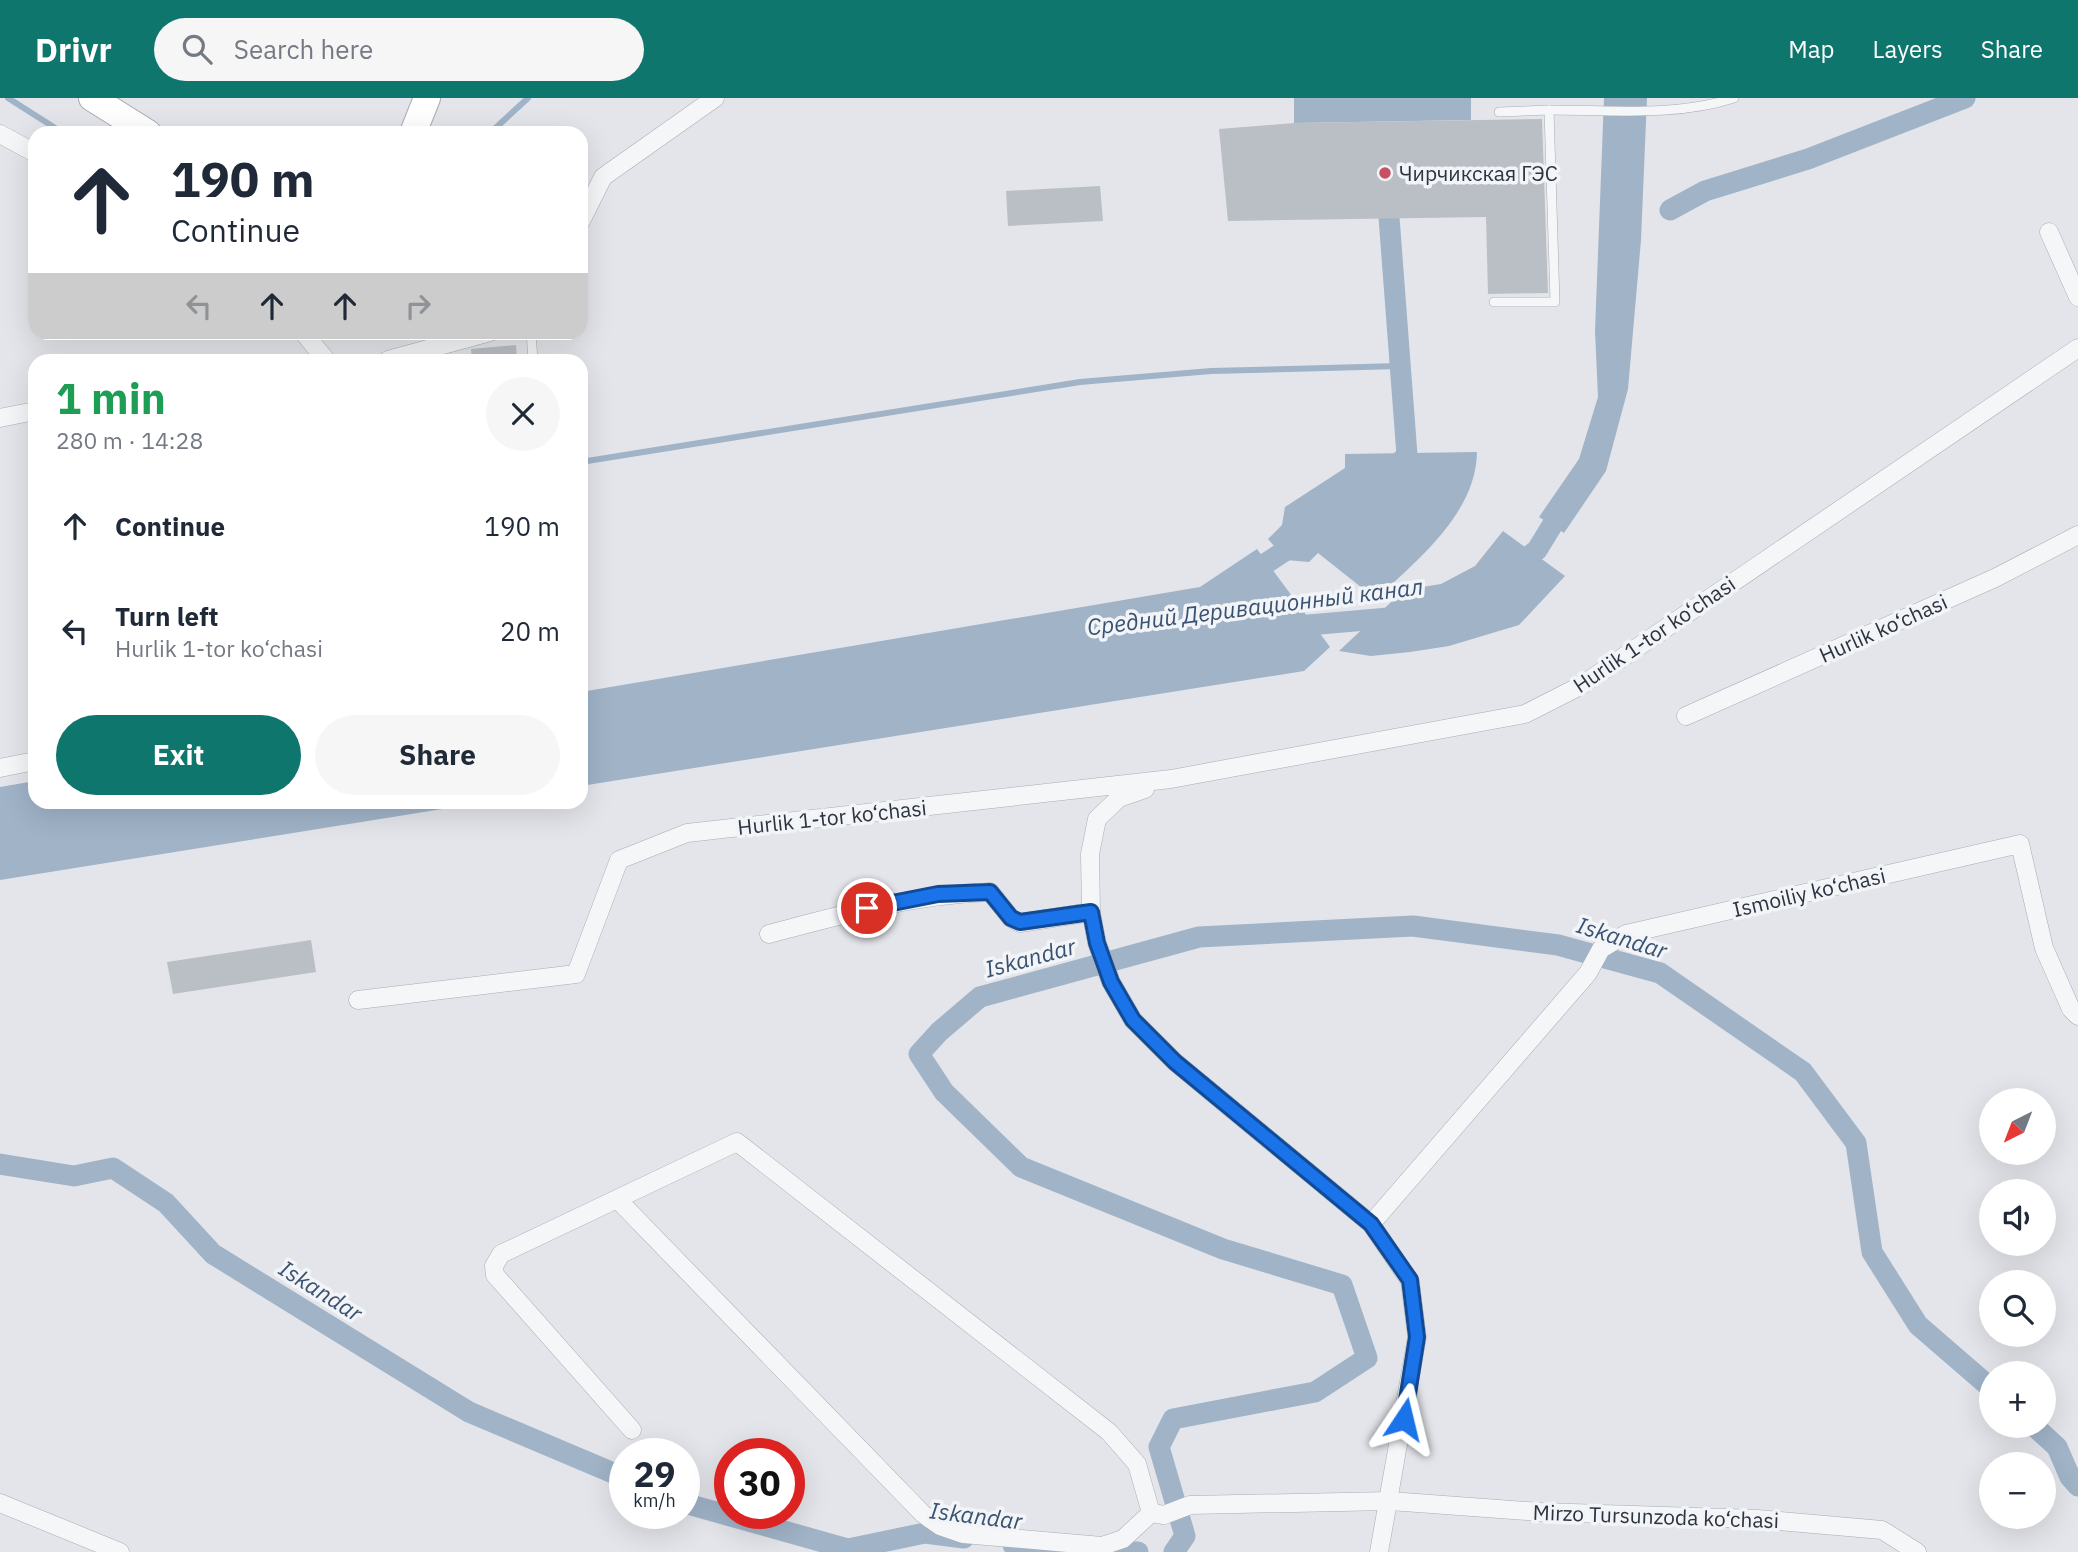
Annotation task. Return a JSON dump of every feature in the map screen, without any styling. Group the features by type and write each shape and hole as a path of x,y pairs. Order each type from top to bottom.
{"street":[{"path":"92,98 137,126"},
{"path":"416,126 427,98"},
{"path":"588,207 603,177 715,98"},
{"path":"0,134 28,149"},
{"path":"2049,232 2078,297"},
{"path":"310,340 321,354"},
{"path":"409,354 461,340"},
{"name":"Hurlik 1-tor ko‘chasi","path":"358,1000 576,974 619,860 687,833 1171,779 1525,713 1582,685 1711,594 2078,348"},
{"path":"0,418 28,412"},
{"name":"Hurlik ko‘chasi","path":"1686,716 1995,578 2078,535"},
{"path":"0,768 28,762"},
{"name":"Hurlik 1-tor ko‘chasi","path":"1171,779 1119,798 1097,819 1090,854 1091,912 1097,943 1111,982 1133,1020 1175,1062 1371,1224 1410,1280 1417,1337 1379,1552"},
{"name":"Ismoiliy ko‘chasi","path":"1371,1224 1588,973 1601,949 1626,934 2020,844 2044,948 2071,1009 2078,1016"},
{"path":"769,934 891,901 938,894 990,892 1011,918 1020,922 1091,912"},
{"path":"619,1201 923,1514 940,1526 963,1534 1102,1546 1123,1539 1157,1514 1138,1464 1109,1432 743,1144 733,1143 619,1201 501,1254 494,1266 495,1275 632,1430"},
{"name":"Mirzo Tursunzoda ko‘chasi","path":"1157,1514 1190,1505 1390,1501 1541,1512 1757,1519 1882,1530 1917,1552"},
{"path":"0,1503 120,1552"}],"lane":[{"path":"1499,112 1668,109 1717,103 1734,98"},
{"path":"1494,302 1555,302 1549,110"}],"water":[{"path":"1294,98 1471,98 1471,120 1294,123"},
{"path":"1604,98 1647,98 1641,240 1628,389 1606,471 1564,533 1539,517 1579,459 1598,397 1595,331"},
{"name":"Средний Деривационный канал","path":"1477,452 1474,475 1467,496 1442,534 1376,599 1318,553 1309,562 1286,560 1268,539 1282,525 1285,507 1345,468 1345,454"},
{"path":"1503,531 1565,576 1519,625 1449,646 1410,652 1371,656 1339,651 1404,590 1441,584 1475,566"},
{"name":"Средний Деривационный канал","path":"1257,549 1330,647 1304,671 588,785 588,691 1200,587"},
{"path":"28,782 28,809 442,809 0,880 0,787"}],"building":[{"name":"Чирчикская ГЭС","path":"1542,119 1548,293 1488,294 1486,217 1228,221 1219,129 1294,123"},
{"path":"1100,186 1103,221 1008,226 1006,191"},
{"path":"516,345 517,354 471,354 471,349"},
{"path":"311,940 316,972 173,994 167,962"}],"waterway":[{"path":"8,98 52,126"},
{"path":"498,126 528,98"},
{"path":"1670,210 1705,191 1808,159 1965,98"},
{"path":"1387,191 1407,455 1389,473"},
{"path":"588,461 1080,382 1211,371 1400,366"},
{"name":"Средний Деривационный канал","path":"1511,570 1537,550 1567,501"},
{"path":"1245,577 1303,539"},
{"name":"Средний Деривационный канал","path":"1286,627 1400,617"},
{"name":"Iskandar","path":"1174,1552 1185,1536 1159,1447 1173,1419 1315,1392 1367,1358 1342,1285 1223,1249 1021,1167 944,1092 919,1054 939,1032 980,997 1199,937 1413,926 1558,945 1660,973 1803,1072 1856,1143 1872,1252 1918,1325 1979,1378"},
{"name":"Iskandar","path":"0,1164 74,1176 113,1168 166,1203 213,1254 469,1412 609,1471"},
{"name":"Iskandar","path":"2047,1438 2057,1447 2070,1477 2078,1486"},
{"name":"Iskandar","path":"700,1507 848,1549 925,1533 964,1538"},
{"name":"Iskandar","path":"1013,1545 1059,1552"},
{"name":"Iskandar","path":"1092,1552 1138,1552"}],"place":[{"name":"Чирчикская ГЭС","path":"1385,173"}],"route":[{"path":"867,908 891,901 938,894 990,892 1011,918 1020,922 1091,912 1097,943 1111,982 1133,1020 1175,1062 1371,1224 1410,1280 1417,1337 1404,1419"}]}
